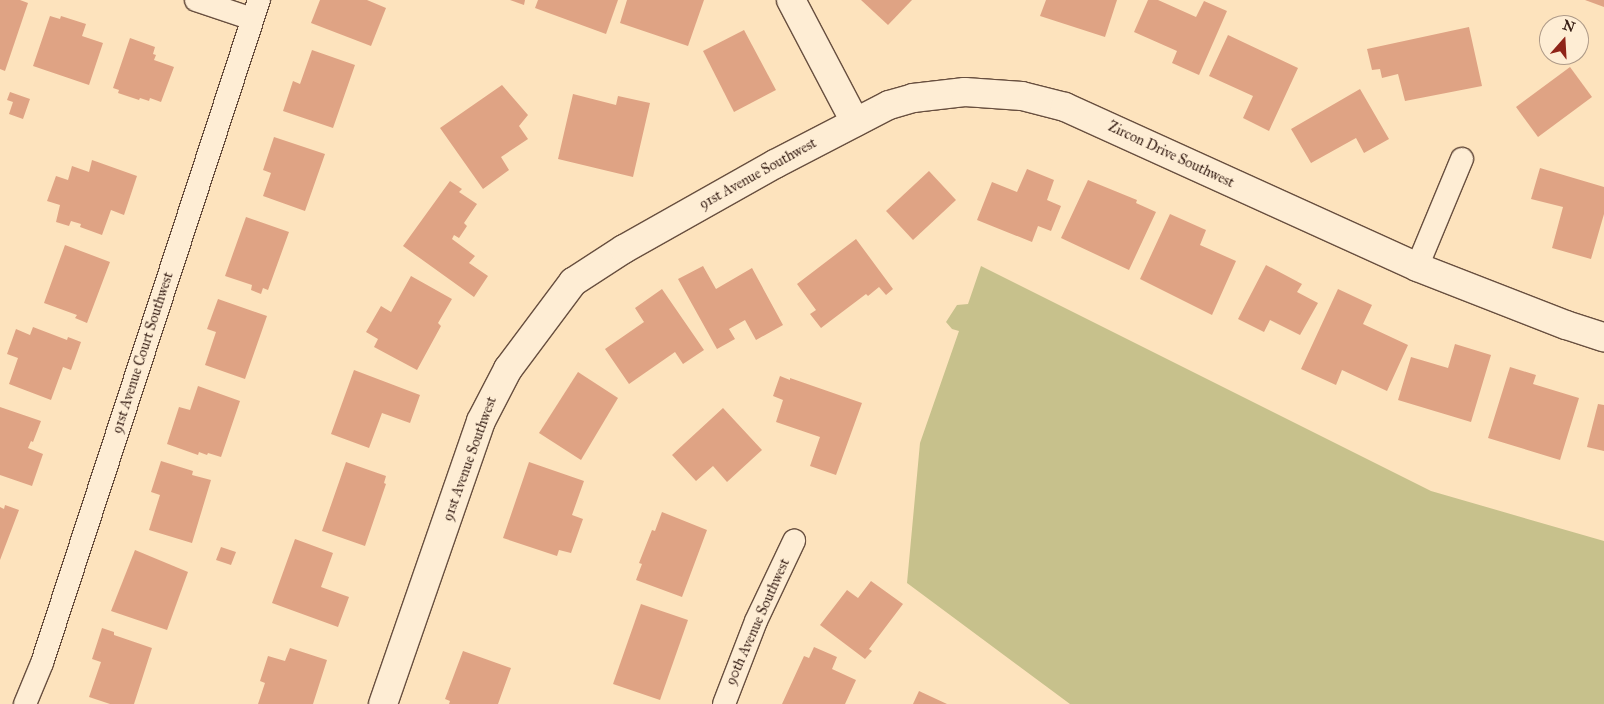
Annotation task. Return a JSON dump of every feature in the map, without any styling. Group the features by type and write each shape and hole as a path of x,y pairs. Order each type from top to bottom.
{"street":[{"path":"196,0 255,10"},
{"path":"791,0 855,122"},
{"name":"91st Avenue Court Southwest","path":"25,704 45,653 255,10"},
{"name":"Zircon Drive Southwest","path":"855,122 889,105 913,98 958,92 1022,96 1065,106 1417,267 1566,326 1604,337"},
{"name":"91st Avenue Southwest","path":"383,704 481,421 508,368 524,344 574,282 624,249 775,164 855,122"},
{"path":"1417,267 1462,160"},
{"name":"90th Avenue Southwest","path":"724,704 745,647 794,541"}],"shaded area":[{"path":"981,266 1431,491 1604,541 1604,704 1070,704 907,583 920,443 959,331 952,329 946,322 957,305 968,304"}],"building":[{"path":"0,0 20,0 28,3 5,71 0,69"},
{"path":"320,0 367,0 386,8 371,46 311,23"},
{"path":"510,0 525,0 524,5"},
{"path":"538,0 618,0 606,34 535,8"},
{"path":"627,0 704,0 688,46 620,23"},
{"path":"861,0 912,0 888,25"},
{"path":"1046,0 1117,0 1105,37 1040,16"},
{"path":"1148,0 1158,0 1196,17 1204,1 1227,11 1199,75 1172,63 1177,51 1134,32"},
{"path":"1585,0 1604,0 1604,7"},
{"path":"50,16 60,19 61,16 86,24 82,36 103,43 89,85 33,66"},
{"path":"1469,27 1482,86 1405,101 1398,74 1382,78 1380,69 1372,70 1367,49"},
{"path":"744,30 776,90 734,112 703,51"},
{"path":"1228,35 1298,68 1269,131 1243,118 1253,96 1209,76"},
{"path":"130,38 155,47 153,54 156,55 154,60 174,67 161,102 150,98 149,101 140,98 139,100 118,93 119,90 113,88"},
{"path":"312,50 355,65 333,128 283,111 293,81 300,84"},
{"path":"1570,67 1592,97 1538,137 1516,107"},
{"path":"502,85 528,115 519,126 528,139 501,157 509,170 483,189 440,128"},
{"path":"1360,89 1389,139 1364,153 1356,138 1311,163 1291,129"},
{"path":"10,92 30,99 23,119 9,114 13,102 7,100"},
{"path":"573,94 616,105 618,96 650,103 633,177 558,159"},
{"path":"274,137 325,154 305,211 263,196 271,173 263,170"},
{"path":"92,160 137,176 124,215 111,210 102,235 80,227 81,224 71,221 69,226 56,222 60,205 47,201 56,176 68,180 72,166 89,172"},
{"path":"1540,168 1604,187 1604,214 1591,259 1552,248 1563,207 1531,199"},
{"path":"1027,169 1054,180 1047,200 1061,206 1051,231 1038,226 1032,242 977,220 992,182 1017,192"},
{"path":"929,171 956,200 913,240 886,211"},
{"path":"1088,180 1137,200 1136,203 1156,212 1129,270 1061,238"},
{"path":"450,181 462,189 459,192 477,204 464,223 467,226 459,238 454,235 452,239 475,256 469,263 488,276 474,297 403,246"},
{"path":"1170,214 1206,230 1200,245 1236,261 1212,315 1140,279"},
{"path":"246,217 289,232 268,290 263,288 261,294 251,290 252,285 225,276"},
{"path":"856,239 893,289 886,295 879,287 868,296 866,294 821,328 810,314 816,310 797,284"},
{"path":"65,245 110,262 87,323 75,318 77,315 44,303"},
{"path":"1266,265 1302,284 1297,292 1318,303 1300,335 1270,320 1264,332 1238,319"},
{"path":"703,266 716,289 752,268 783,325 756,340 745,320 729,329 735,339 717,349 678,279"},
{"path":"411,276 452,299 438,323 441,326 417,370 374,347 378,339 366,332 381,306 391,312"},
{"path":"662,289 704,350 683,364 675,352 629,384 605,349 644,322 635,308"},
{"path":"1338,289 1372,305 1363,324 1408,345 1387,391 1342,370 1336,385 1301,369"},
{"path":"218,299 267,316 245,379 205,365 216,332 207,329"},
{"path":"33,327 67,340 68,337 81,342 71,370 63,367 51,400 9,384 18,358 7,354 16,329 30,335"},
{"path":"1455,344 1491,355 1471,422 1398,400 1411,357 1448,368"},
{"path":"1510,367 1536,375 1533,384 1579,398 1560,460 1488,438"},
{"path":"354,370 420,395 410,423 382,413 369,448 331,434"},
{"path":"578,372 618,398 581,460 539,433"},
{"path":"780,376 862,403 836,475 810,466 820,437 776,422 783,400 773,396"},
{"path":"198,386 240,401 221,457 199,452 198,455 167,444 179,407 190,410"},
{"path":"1598,404 1604,405 1604,451 1587,447"},
{"path":"0,407 41,421 33,442 31,441 28,448 43,454 32,486 0,475"},
{"path":"723,408 762,450 727,482 713,466 696,481 672,455"},
{"path":"161,461 193,471 192,475 211,480 192,543 149,530 160,495 151,492"},
{"path":"346,462 386,476 384,483 386,484 365,546 322,531"},
{"path":"529,462 584,481 572,515 583,519 571,553 559,550 557,556 503,538"},
{"path":"5,505 19,510 0,560 0,507 4,509"},
{"path":"662,512 707,530 682,597 636,580 642,564 639,563 652,530 655,531"},
{"path":"295,539 333,553 321,587 349,597 338,627 272,603"},
{"path":"221,547 236,552 231,565 216,560"},
{"path":"135,550 188,572 167,630 111,611"},
{"path":"871,581 903,604 869,649 872,651 865,659 820,625 847,590 858,598"},
{"path":"641,604 688,620 660,700 613,684"},
{"path":"102,628 114,632 114,635 152,648 134,704 110,704 89,697 101,662 92,659"},
{"path":"814,647 837,657 832,669 856,680 845,704 782,704 804,656 809,658"},
{"path":"290,648 327,660 313,704 258,704 265,683 260,681 268,656 285,661"},
{"path":"463,651 511,668 498,704 449,704 450,701 445,699"},
{"path":"919,691 947,704 913,704"}]}
